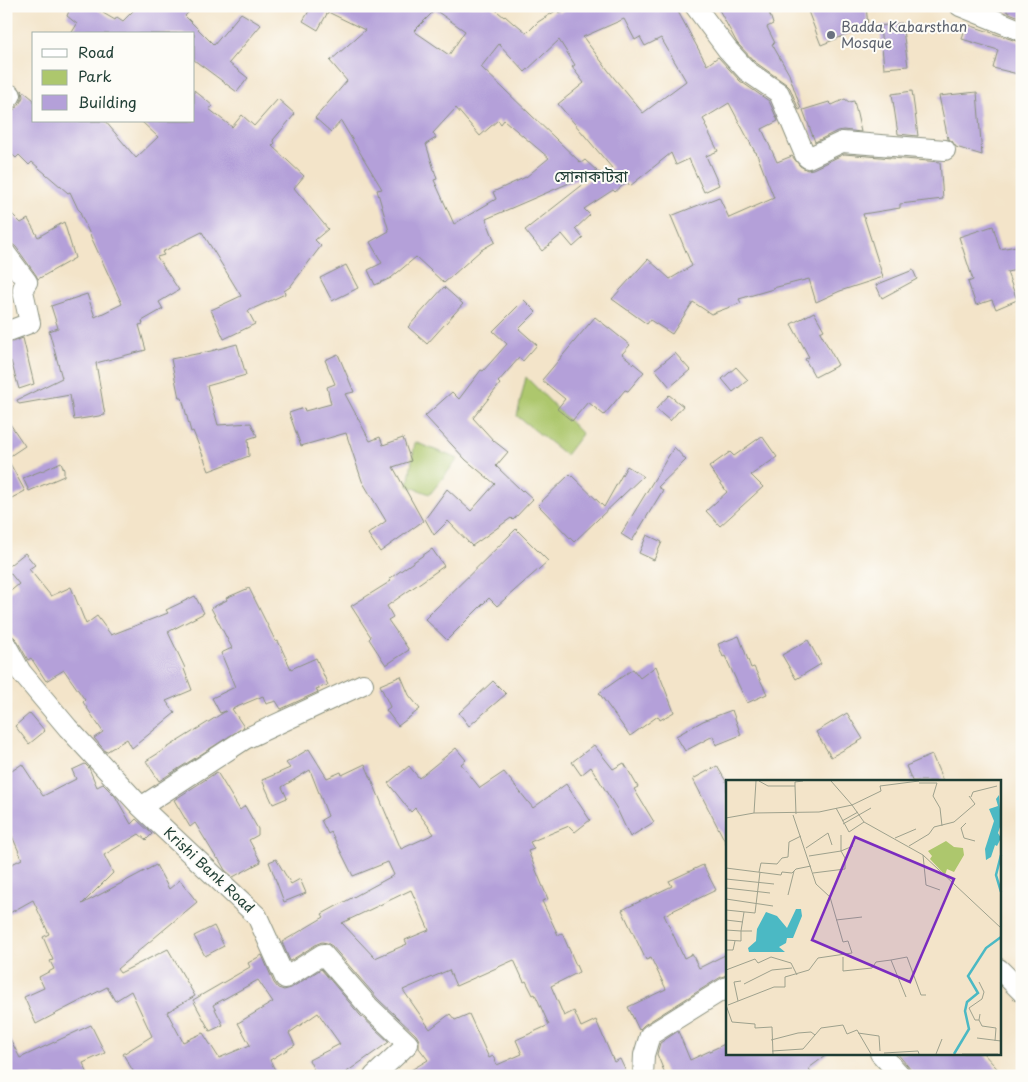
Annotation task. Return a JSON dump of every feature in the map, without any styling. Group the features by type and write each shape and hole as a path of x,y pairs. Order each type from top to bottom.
{"street":[{"path":"695,6 727,49 748,71 779,93 804,154 808,158 842,142 944,150"},
{"path":"960,6 1022,31"},
{"path":"6,254 28,282 23,291 30,323 6,332"},
{"name":"Krishi Bank Road","path":"6,645 21,672 68,728 141,807 257,916 285,978 323,954 369,1007 408,1044 374,1076"},
{"path":"141,807 245,739 363,684"},
{"path":"1000,970 1022,992"},
{"path":"643,1076 644,1055 650,1035 726,987"},
{"path":"881,1054 901,1076"}],"green space":[{"path":"526,377 582,434 566,455 517,416"},
{"path":"415,442 458,459 430,494 408,486"}],"building":[{"path":"71,6 91,6 115,20 117,17 123,21 138,6 194,6 185,16 214,45 241,13 261,25 229,63 248,78 237,92 195,61 195,32 72,32 77,24 67,16"},
{"path":"312,6 491,6 527,33 538,22 557,10 559,13 572,6 675,6 707,65 718,57 740,81 769,101 778,121 762,129 777,162 792,156 800,166 807,170 844,154 940,162 943,199 900,204 900,208 863,214 883,277 840,291 816,302 809,279 739,299 741,303 711,314 693,302 672,334 650,320 647,324 612,299 648,259 670,279 692,266 671,216 719,197 729,218 774,198 756,152 729,103 703,119 718,151 706,156 719,185 704,192 689,159 676,165 671,153 630,186 627,182 615,192 613,190 584,209 590,215 575,229 583,238 573,247 562,234 542,251 525,230 599,172 603,176 612,168 558,104 584,83 572,67 575,65 559,40 525,72 499,44 481,67 581,163 585,160 597,171 486,219 495,242 481,250 444,283 416,257 391,278 375,285 368,270 382,263 370,242 389,231 377,190 382,189 341,121 331,132 315,118 347,81 330,61 365,30 328,12 318,30 303,21","holes":["435,10 465,31 449,55 414,31","624,19 635,40 640,37 645,46 661,38 686,81 643,113 583,37","456,108 480,136 498,120 501,124 504,120 549,158 526,177 493,192 496,199 454,224 434,180 437,179 426,144 436,138 433,133"]},
{"path":"717,6 767,6 773,24 767,27 775,43 772,44 789,74 801,109 799,110 790,88 755,62 737,43"},
{"name":"Badda Kabarsthan Mosque","path":"806,6 866,6 868,26 821,45"},
{"path":"1007,6 1022,6 1022,18 1007,12"},
{"path":"902,23 908,66 884,68 880,26"},
{"path":"966,24 1022,43 1022,75 993,68 998,50 962,39"},
{"path":"22,90 32,98 32,122 106,122 136,158 158,137 142,122 195,122 195,91 213,106 209,109 232,127 242,115 254,126 278,99 295,114 273,140 275,143 272,146 304,176 294,188 328,229 315,240 321,246 290,287 284,291 285,294 248,311 255,324 224,339 211,310 241,296 202,232 162,252 164,255 157,257 179,290 159,302 163,309 142,321 143,324 139,325 146,350 96,363 105,415 74,420 70,395 19,404 17,400 62,378 49,331 58,328 51,306 87,294 95,317 122,304 81,212 70,192 68,193 32,162 29,165 19,155 16,158 6,149 6,113 15,109 23,97"},
{"path":"912,91 918,136 898,134 892,94"},
{"path":"977,92 982,155 956,147 948,139 939,96"},
{"path":"845,99 849,102 854,101 861,132 837,131 815,142 803,110 829,102 832,105"},
{"path":"6,208 21,223 28,219 38,237 64,222 75,258 38,279 16,247 6,242"},
{"path":"993,226 1000,249 1022,245 1022,269 1007,272 1017,300 996,309 992,300 976,305 968,282 973,280 959,237"},
{"path":"346,265 358,288 332,301 320,278"},
{"path":"913,270 917,279 882,298 876,285"},
{"path":"444,287 463,304 427,344 408,327"},
{"path":"524,300 536,312 519,329 537,345 523,361 519,358 498,382 500,384 473,418 494,441 508,452 496,466 533,499 513,520 511,518 472,546 448,521 434,535 425,519 447,489 471,511 495,484 466,460 425,416 452,392 459,399 481,370 483,371 507,344 493,331"},
{"path":"814,312 824,330 820,332 838,365 815,377 805,359 809,357 791,324"},
{"path":"595,317 630,345 622,354 644,372 628,391 625,390 604,415 588,402 572,421 557,409 565,399 542,380"},
{"path":"23,338 34,384 19,389 11,361 6,363 6,344"},
{"path":"237,344 246,375 207,386 218,425 251,423 257,436 248,439 249,456 209,471 193,431 191,432 182,398 179,398 171,359"},
{"path":"675,353 690,370 670,387 655,369"},
{"path":"338,354 354,392 345,394 370,441 380,437 383,445 403,438 411,461 393,467 423,521 380,552 368,534 386,521 362,481 346,433 301,446 289,413 304,408 305,411 331,404 327,387 335,384 325,360"},
{"path":"736,367 748,380 733,392 722,379"},
{"path":"669,395 683,406 670,421 656,409"},
{"path":"6,418 25,446 7,458 25,491 6,501"},
{"path":"762,436 777,457 751,475 763,487 720,526 706,511 727,492 709,467 730,452 734,456"},
{"path":"674,447 686,460 658,487 663,490 632,541 621,534"},
{"path":"61,462 64,476 29,491 23,478 42,472"},
{"path":"627,466 643,476 574,542 538,505 570,474 604,507"},
{"path":"516,529 548,561 497,606 489,598 447,640 425,619"},
{"path":"647,535 662,542 654,560 639,553"},
{"path":"432,549 444,566 387,606 393,617 388,620 409,650 386,665 351,606 391,581 389,579"},
{"path":"25,553 35,565 29,569 51,596 71,587 86,624 97,616 111,635 168,613 166,610 195,596 204,613 168,632 185,668 192,690 166,701 175,713 132,748 127,739 106,752 94,738 103,732 83,702 85,700 64,670 46,681 31,658 28,660 16,639 6,633 6,595 19,584 6,568"},
{"path":"249,588 291,669 316,658 328,685 316,689 318,692 281,709 276,701 266,704 263,696 232,709 244,727 159,781 146,761 226,711 220,713 212,698 235,687 221,653 232,648 211,608 227,600 226,598"},
{"path":"739,636 751,668 754,667 767,694 747,703 718,644"},
{"path":"808,640 821,664 796,679 782,655"},
{"path":"656,666 674,712 660,720 658,716 630,736 599,693 633,669 640,678"},
{"path":"401,676 409,695 420,709 398,726 386,710 390,707 380,685"},
{"path":"493,681 506,694 469,726 459,713"},
{"path":"732,710 741,735 716,745 713,736 685,751 676,736 703,721"},
{"path":"30,713 45,731 29,744 15,726"},
{"path":"847,713 863,739 831,757 816,732"},
{"path":"594,745 613,769 624,763 638,787 634,789 654,822 630,837 617,809 591,767 581,775 572,762"},
{"path":"456,748 466,760 461,764 480,788 504,772 533,808 566,784 590,820 575,832 569,826 530,842 534,849 528,851 548,899 542,901 558,935 562,933 579,972 551,986 564,1016 574,1011 581,1027 596,1020 614,1062 620,1059 628,1076 570,1076 568,1070 554,1076 401,1076 428,1060 419,1048 419,1040 378,999 332,946 322,942 290,961 282,942 324,917 322,914 394,875 388,862 353,876 331,832 328,834 321,820 328,816 310,770 282,787 287,798 273,804 262,780 290,768 286,763 309,749 327,778 341,772 342,775 365,764 401,849 434,834 415,808 411,812 388,783 409,766 419,778","holes":["411,890 429,930 405,940 407,944 375,958 342,923","514,960 524,982 526,981 533,995 535,994 549,1025 516,1040 522,1054 497,1065 493,1056 489,1058 469,1014 455,1020 450,1014 430,1029 403,990 449,970 456,986"]},
{"path":"932,755 943,780 912,780 906,766"},
{"path":"22,764 43,796 76,779 72,770 85,764 89,768 97,787 103,784 115,796 131,824 136,819 152,834 146,840 139,834 104,855 113,873 82,904 156,865 169,889 180,880 197,902 117,969 120,973 168,949 195,996 167,1012 183,1042 203,1033 219,1058 250,1045 238,1023 273,1002 258,980 213,1005 223,1025 210,1031 193,1000 250,967 248,963 262,955 274,983 278,988 284,990 291,988 321,969 360,1015 389,1042 341,1076 317,1076 309,1060 340,1044 318,1013 289,1033 295,1045 270,1060 278,1076 136,1076 123,1054 152,1036 131,991 115,1001 107,987 36,1024 24,997 44,988 39,977 54,969 50,961 53,960 43,937 49,934 33,900 6,915 6,867 22,859 6,822 6,775"},
{"path":"717,766 726,781 726,843 693,779"},
{"path":"217,772 240,810 245,806 258,829 258,835 249,840 261,862 233,877 217,859 195,823 190,827 174,800"},
{"path":"276,859 291,884 300,879 306,893 284,902 269,862"},
{"path":"703,865 716,890 664,915 684,958 692,954 699,968 726,954 726,975 644,1025 639,1030 628,1007 666,989 651,958 646,960 622,910 672,886 669,881"},
{"path":"214,926 224,946 205,956 194,936"},
{"path":"91,1025 105,1053 83,1063 89,1076 6,1076 6,1031 20,1058"},
{"path":"678,1031 690,1060 726,1043 726,1054 828,1054 809,1068 812,1076 666,1076 657,1054 660,1043"},
{"path":"898,1054 984,1054 1004,1076 916,1076"}],"place":[{"name":"Badda Kabarsthan Mosque","path":"831,35"}],"district":[{"name":"সোনাকাটরা","path":"591,176"}]}
